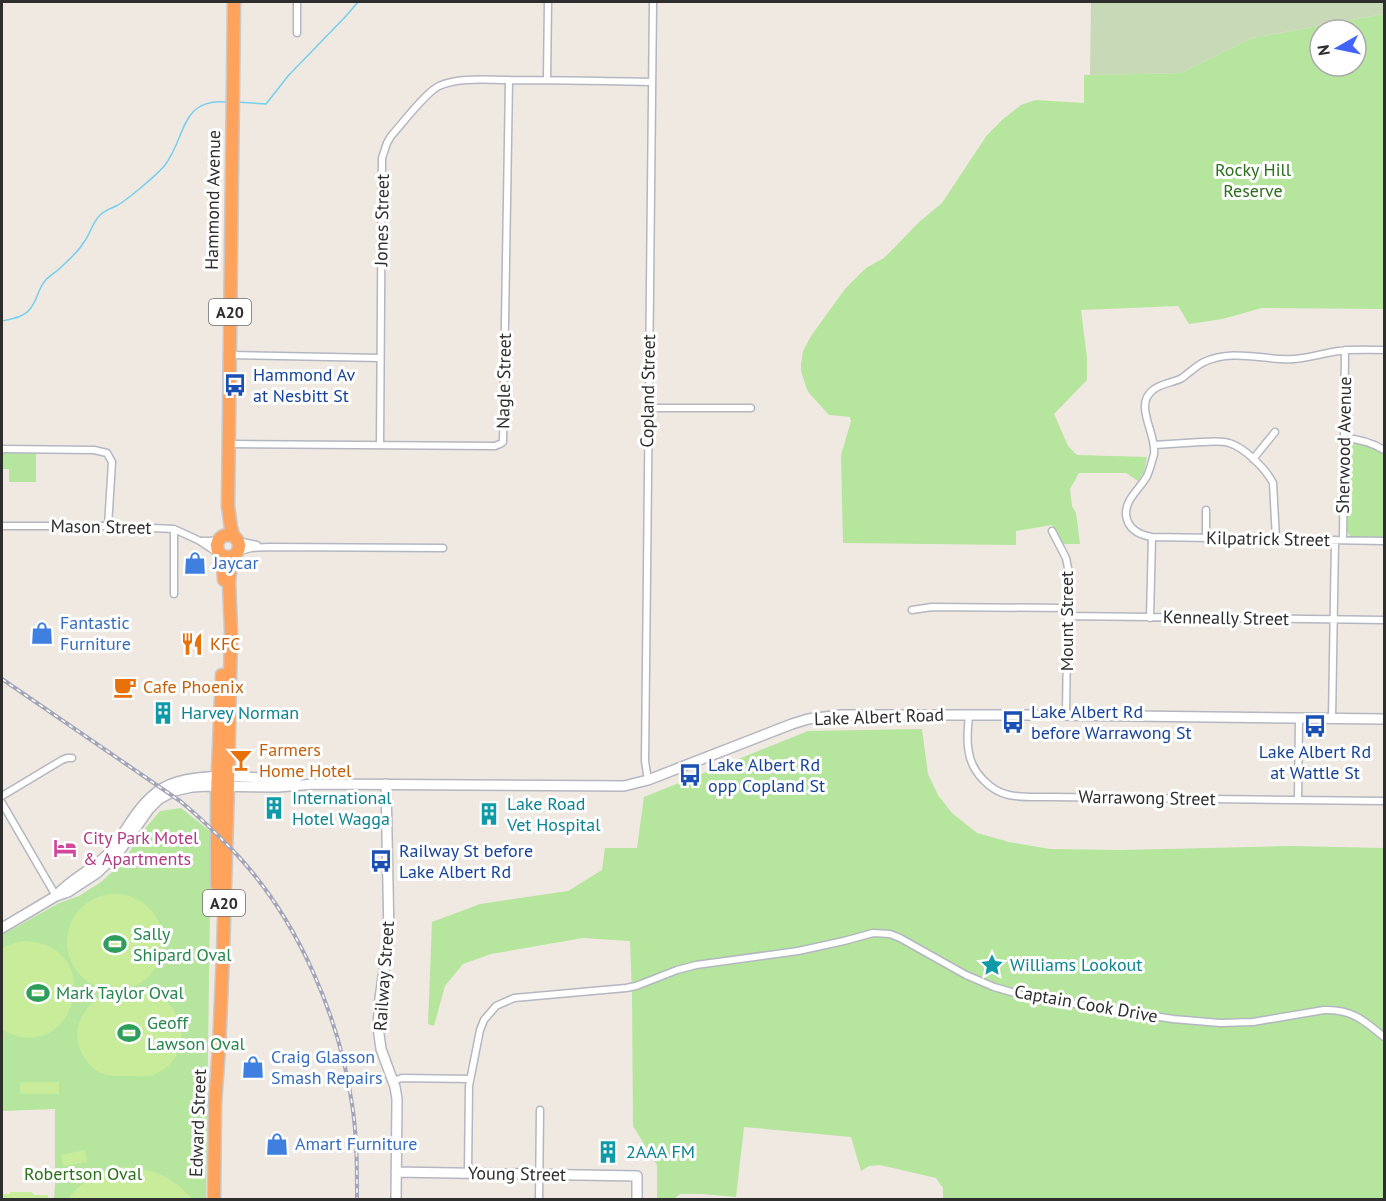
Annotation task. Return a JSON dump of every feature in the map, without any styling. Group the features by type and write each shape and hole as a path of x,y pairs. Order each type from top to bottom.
{"highway":[{"name":"Hammond Avenue","path":"223,781 224,569 228,546 234,2"},
{"name":"Edward Street","path":"214,1200 215,1103 220,1022 217,909 223,781"},
{"name":"Edward Street","path":"219,1048 222,1104 221,1200"}],"main road":[{"name":"Lake Albert Road","path":"2,928 56,896 68,892 79,881 103,868 119,852 149,808 159,799 182,788 223,781 287,780 314,784 615,787 648,780 776,729 808,719 841,715 969,714 1384,719"},
{"name":"Railway Street","path":"386,784 388,936 378,1027 381,1049 397,1099 396,1200"},
{"name":"Young Street","path":"396,1172 637,1176 637,1200"}],"street":[{"path":"297,2 297,33"},
{"path":"547,80 548,2"},
{"name":"Copland Street","path":"648,780 645,750 653,2"},
{"name":"Nagle Street","path":"228,444 495,446 503,442 509,80"},
{"name":"Jones Street","path":"380,445 382,158 387,143 431,91 463,81 652,82"},
{"path":"1150,618 1152,537 1143,536 1133,529 1126,515 1130,499 1147,476 1151,465 1154,445 1145,413 1148,396 1155,388 1182,378 1193,368 1220,357 1235,355 1292,359 1345,350 1384,350"},
{"name":"Sherwood Avenue","path":"1343,540 1345,350"},
{"path":"229,355 380,358"},
{"path":"648,408 751,408"},
{"path":"1253,459 1275,432"},
{"path":"1344,438 1368,441 1384,450"},
{"path":"1154,445 1228,442 1253,459 1269,474 1273,483 1276,539"},
{"path":"2,449 99,450 107,453 112,462 108,526"},
{"path":"1206,510 1206,538"},
{"name":"Mason Street","path":"2,526 108,526 174,529 198,540 228,546"},
{"path":"174,529 174,594"},
{"name":"Mount Street","path":"1052,531 1068,568 1066,715"},
{"name":"Kilpatrick Street","path":"1152,537 1384,541"},
{"name":"Mason Street","path":"198,540 228,546"},
{"name":"Sherwood Avenue","path":"1332,719 1335,540"},
{"path":"228,546 443,548"},
{"path":"228,546 269,547"},
{"name":"Kenneally Street","path":"912,610 932,607 1068,612 1150,618 1384,620"},
{"name":"Warrawong Street","path":"969,714 968,744 971,762 982,779 1007,795 1384,801"},
{"path":"1298,800 1299,718"},
{"path":"2,796 62,760 72,758"},
{"path":"2,803 56,896"},
{"path":"2,823 10,818"},
{"name":"Captain Cook Drive","path":"468,1173 470,1079 480,1030 484,1020 496,1006 514,998 636,986 696,965 798,951 864,935 882,933 900,938 977,980 1029,997 1173,1019 1220,1023 1253,1022 1324,1010 1344,1011 1363,1020 1384,1037"},
{"path":"393,1081 402,1078 470,1079"},
{"path":"539,1200 540,1110"}],"green space":[{"path":"1091,2 1384,2 1384,14 1362,18 1308,18 1308,28 1252,38 1181,73 1090,75"},
{"name":"Rocky Hill Reserve","path":"1384,14 1384,309 1262,308 1222,319 1189,324 1178,306 1081,310 1087,358 1087,380 1054,414 1068,446 1077,455 1147,457 1144,472 1138,481 1126,473 1079,473 1070,489 1080,544 1061,544 1052,525 1016,531 1016,545 843,543 841,455 851,421 850,417 829,415 806,387 801,364 803,351 811,336 845,289 866,268 884,258 918,223 942,203 987,135 1021,105 1035,100 1084,103 1084,75 1181,73 1252,38 1308,28 1308,78 1368,78 1368,18 1362,18"},
{"path":"1353,442 1366,444 1384,454 1384,537 1354,537 1350,536 1346,529 1347,447"},
{"path":"2,453 36,454 36,482 9,482 9,469 2,469"},
{"path":"922,729 928,774 938,795 952,813 977,833 1009,842 1050,849 1122,850 1290,846 1384,848 1384,1199 943,1199 943,1188 936,1178 880,1165 869,1166 861,1171 851,1137 744,1127 736,1197 680,1194 674,1199 657,1199 657,1165 633,1126 630,941 583,938 491,954 463,964 445,986 434,1026 428,1024 432,922 480,904 568,891 602,870 605,848 637,848 644,797 808,731"},
{"name":"Robertson Oval","path":"181,808 211,832 206,1199 54,1199 55,1109 2,1111 2,935 59,903 79,896 101,882 123,862 142,832 160,811"},
{"name":"Sally Shipard Oval","path":"115,894 133,898 149,908 159,924 163,942 159,960 149,976 133,986 115,990 97,986 81,976 71,960 67,942 71,924 81,908 97,898"},
{"name":"Mark Taylor Oval","path":"23,941 50,947 67,961 74,981 72,1001 64,1020 48,1033 27,1038 2,1030 2,948"},
{"name":"Geoff Lawson Oval","path":"117,991 153,993 167,1002 174,1010 179,1020 181,1042 172,1061 160,1072 143,1076 107,1075 94,1068 84,1057 77,1035 82,1016 96,1000"},
{"path":"20,1082 59,1082 59,1094 20,1094"},
{"path":"85,1150 87,1162 63,1166 61,1155"},
{"path":"116,1167 138,1168 158,1174 176,1183 192,1199 68,1199 89,1179"},
{"path":"10,1192 31,1192 35,1195 48,1195 51,1199 2,1199 2,1194 10,1194"}],"waterway":[{"path":"237,102 266,104 288,76 358,2"},
{"path":"2,321 27,312 45,281 79,249 100,215 127,199 162,169 192,113 200,106 211,102 226,102"}],"railway":[{"path":"2,679 188,807 239,857 261,883 298,941 313,972 337,1038 354,1116 357,1200"}],"place":[{"name":"Hammond Av at Nesbitt St","path":"235,385"},
{"name":"Jaycar","path":"195,563"},
{"name":"Fantastic Furniture","path":"42,633"},
{"name":"KFC","path":"192,644"},
{"name":"Cafe Phoenix","path":"125,687"},
{"name":"Harvey Norman","path":"163,713"},
{"name":"Lake Albert Rd before Warrawong St","path":"1013,722"},
{"name":"Lake Albert Rd at Wattle St","path":"1315,726"},
{"name":"Farmers Home Hotel","path":"241,760"},
{"name":"Lake Albert Rd opp Copland St","path":"690,775"},
{"name":"International Hotel Wagga","path":"274,808"},
{"name":"Lake Road Vet Hospital","path":"489,814"},
{"name":"City Park Motel & Apartments","path":"65,848"},
{"name":"Railway St before Lake Albert Rd","path":"381,861"},
{"name":"Sally Shipard Oval","path":"115,944"},
{"name":"Williams Lookout","path":"992,965"},
{"name":"Mark Taylor Oval","path":"38,993"},
{"name":"Geoff Lawson Oval","path":"129,1033"},
{"name":"Craig Glasson Smash Repairs","path":"253,1067"},
{"name":"Amart Furniture","path":"277,1144"},
{"name":"2AAA FM","path":"608,1152"}]}
